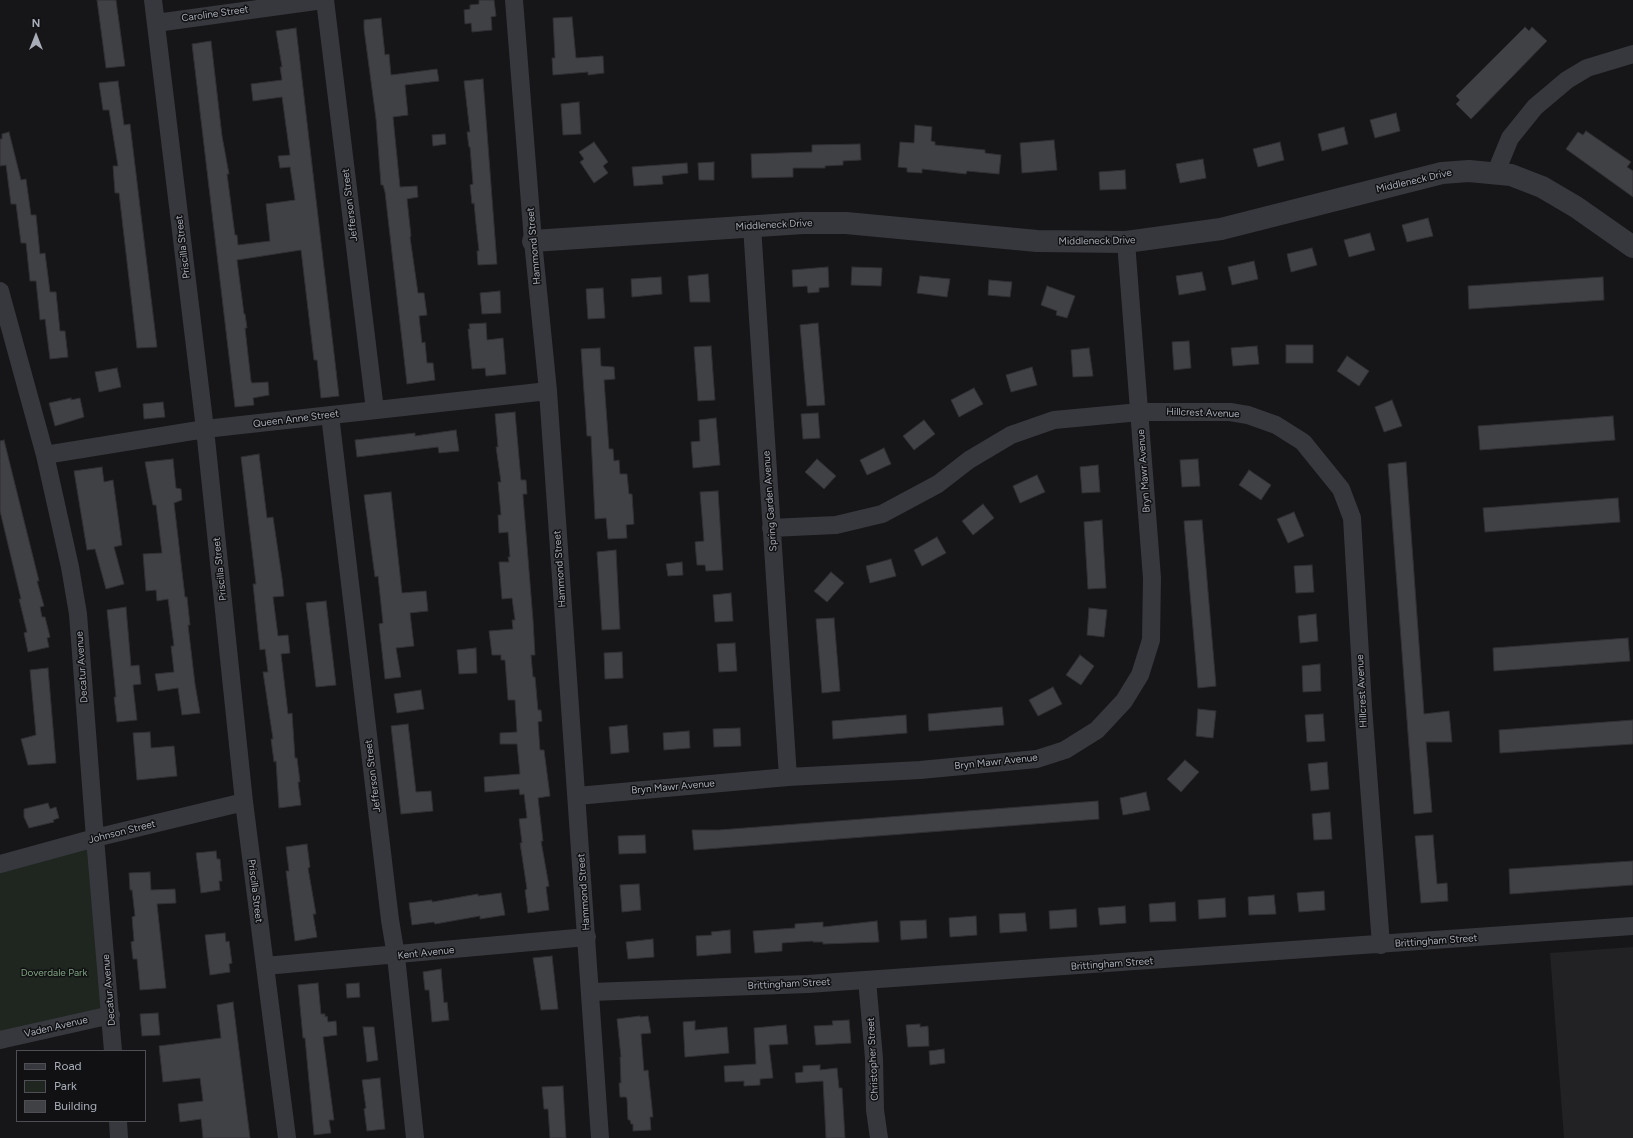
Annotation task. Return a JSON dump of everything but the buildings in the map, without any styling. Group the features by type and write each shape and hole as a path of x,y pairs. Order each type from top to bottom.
{"street":[{"name":"Priscilla Street","path":"153,0 205,429 244,802 286,1138"},
{"name":"Caroline Street","path":"156,22 324,0"},
{"name":"Jefferson Street","path":"324,0 375,410"},
{"name":"Hammond Street","path":"514,0 548,391 600,1138"},
{"path":"1496,172 1510,138 1535,107 1567,80 1587,68 1633,54"},
{"name":"Middleneck Drive","path":"534,240 752,226 846,223 1037,241 1126,242 1221,229 1442,172 1469,171 1496,172 1526,180 1557,195 1633,247"},
{"name":"Spring Garden Avenue","path":"752,226 788,777"},
{"name":"Bryn Mawr Avenue","path":"576,796 788,777 920,770 1037,759 1065,750 1097,730 1124,701 1140,675 1151,640 1152,578 1126,242"},
{"name":"Decatur Avenue","path":"0,291 44,455 70,567 78,614 113,1050"},
{"name":"Queen Anne Street","path":"44,455 205,429 548,391"},
{"name":"Hillcrest Avenue","path":"771,528 836,525 882,514 938,484 969,460 1011,435 1054,420 1140,412 1230,412 1248,415 1276,425 1303,442 1341,489 1352,518 1363,706 1381,945"},
{"name":"Jefferson Street","path":"330,414 389,913 396,956 415,1138"},
{"name":"Johnson Street","path":"0,864 95,838 244,802"},
{"name":"Brittingham Street","path":"591,992 808,984 1381,945 1633,926"},
{"name":"Kent Avenue","path":"265,966 396,956 587,937"},
{"name":"Christopher Street","path":"867,980 874,1058 875,1110 879,1138"},
{"name":"Vaden Avenue","path":"0,1040 111,1015"},
{"path":"118,1122 119,1138"}],"shaded area":[{"path":"1633,947 1633,1138 1564,1138 1550,953"}],"green space":[{"name":"Doverdale Park","path":"95,838 111,1015 0,1040 0,864"}]}
